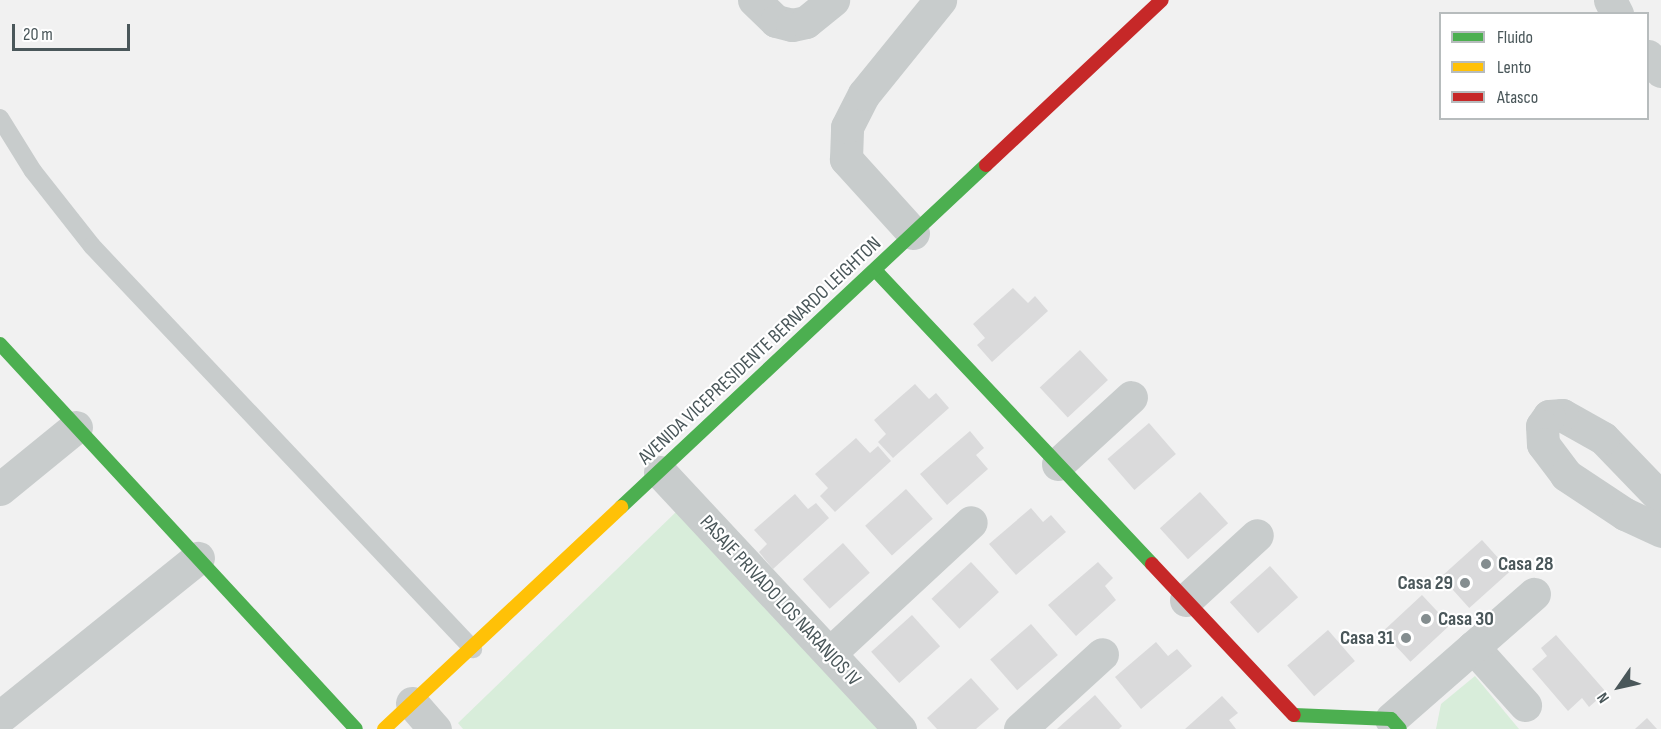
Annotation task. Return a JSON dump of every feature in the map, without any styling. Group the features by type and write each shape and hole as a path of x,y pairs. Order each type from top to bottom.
{"street":[{"path":"753,0 776,21 792,25 806,22 833,0"},
{"path":"913,233 846,159 847,128 864,94 940,0"},
{"name":"AVENIDA VICEPRESIDENTE BERNARDO LEIGHTON","path":"384,729 473,649 1162,0"},
{"path":"1649,58 1661,71"},
{"path":"875,270 1294,715 1395,724 1473,647 1534,594"},
{"path":"0,344 356,729"},
{"path":"1058,464 1131,397"},
{"path":"1661,498 1603,438 1562,415 1549,416 1542,426 1544,444 1566,475 1625,514 1661,531"},
{"path":"0,489 76,427"},
{"name":"PASAJE PRIVADO LOS NARANJOS IV","path":"660,472 900,729"},
{"path":"830,653 970,522"},
{"path":"1186,600 1257,535"},
{"path":"0,717 198,558"},
{"path":"1473,647 1525,705"},
{"path":"1020,729 1102,654"},
{"path":"412,703 435,729"}],"lane":[{"path":"0,118 33,171 93,246 473,649"}],"green space":[{"path":"676,512 878,729 463,729 458,723"},
{"path":"1475,676 1519,729 1436,729 1441,704"}],"building":[{"path":"1013,288 1028,303 1035,296 1048,311 992,362 977,345 985,338 973,324"},
{"path":"1080,350 1108,380 1068,417 1040,388"},
{"path":"915,384 929,399 936,393 949,408 893,458 878,442 886,434 874,420"},
{"path":"1149,423 1176,454 1134,490 1107,459"},
{"path":"970,431 984,448 976,455 988,469 947,505 920,474"},
{"path":"856,438 870,453 878,446 891,461 835,512 820,496 828,488 815,474"},
{"path":"906,489 933,519 892,556 865,526"},
{"path":"1200,492 1228,523 1188,559 1160,528"},
{"path":"795,494 808,509 816,503 829,518 773,569 759,552 767,544 754,530"},
{"path":"1031,508 1043,522 1051,515 1066,532 1016,575 989,544"},
{"path":"1482,540 1510,571 1469,608 1441,577"},
{"path":"843,543 870,573 830,609 803,579"},
{"path":"971,562 999,592 959,629 932,599"},
{"path":"1098,562 1113,578 1105,586 1116,600 1076,636 1048,605"},
{"path":"1270,566 1298,597 1258,633 1230,602"},
{"path":"1422,595 1450,625 1410,662 1383,632"},
{"path":"912,615 940,646 899,683 871,652"},
{"path":"1031,624 1058,655 1017,690 990,659"},
{"path":"1328,630 1355,661 1314,696 1287,665"},
{"path":"1556,635 1606,692 1589,707 1582,698 1568,711 1532,669 1547,656 1541,648"},
{"path":"1156,642 1168,656 1177,649 1192,666 1141,709 1115,677"},
{"path":"971,678 999,709 976,729 937,729 927,718"},
{"path":"1095,695 1122,726 1119,729 1057,729"},
{"path":"1222,696 1238,713 1229,720 1236,729 1185,729"},
{"path":"1647,718 1657,729 1635,729"}],"traffic: fast":[{"path":"621,507 986,165"},
{"path":"875,270 1152,564"},
{"path":"0,344 356,729"},
{"path":"1294,715 1391,719 1400,729"}],"traffic: slow":[{"path":"384,729 621,507"}],"traffic: jam":[{"path":"986,165 1162,0"},
{"path":"1152,564 1294,715"}],"place":[{"name":"Casa 28","path":"1486,564"},
{"name":"Casa 29","path":"1465,583"},
{"name":"Casa 30","path":"1426,619"},
{"name":"Casa 31","path":"1406,638"}]}
